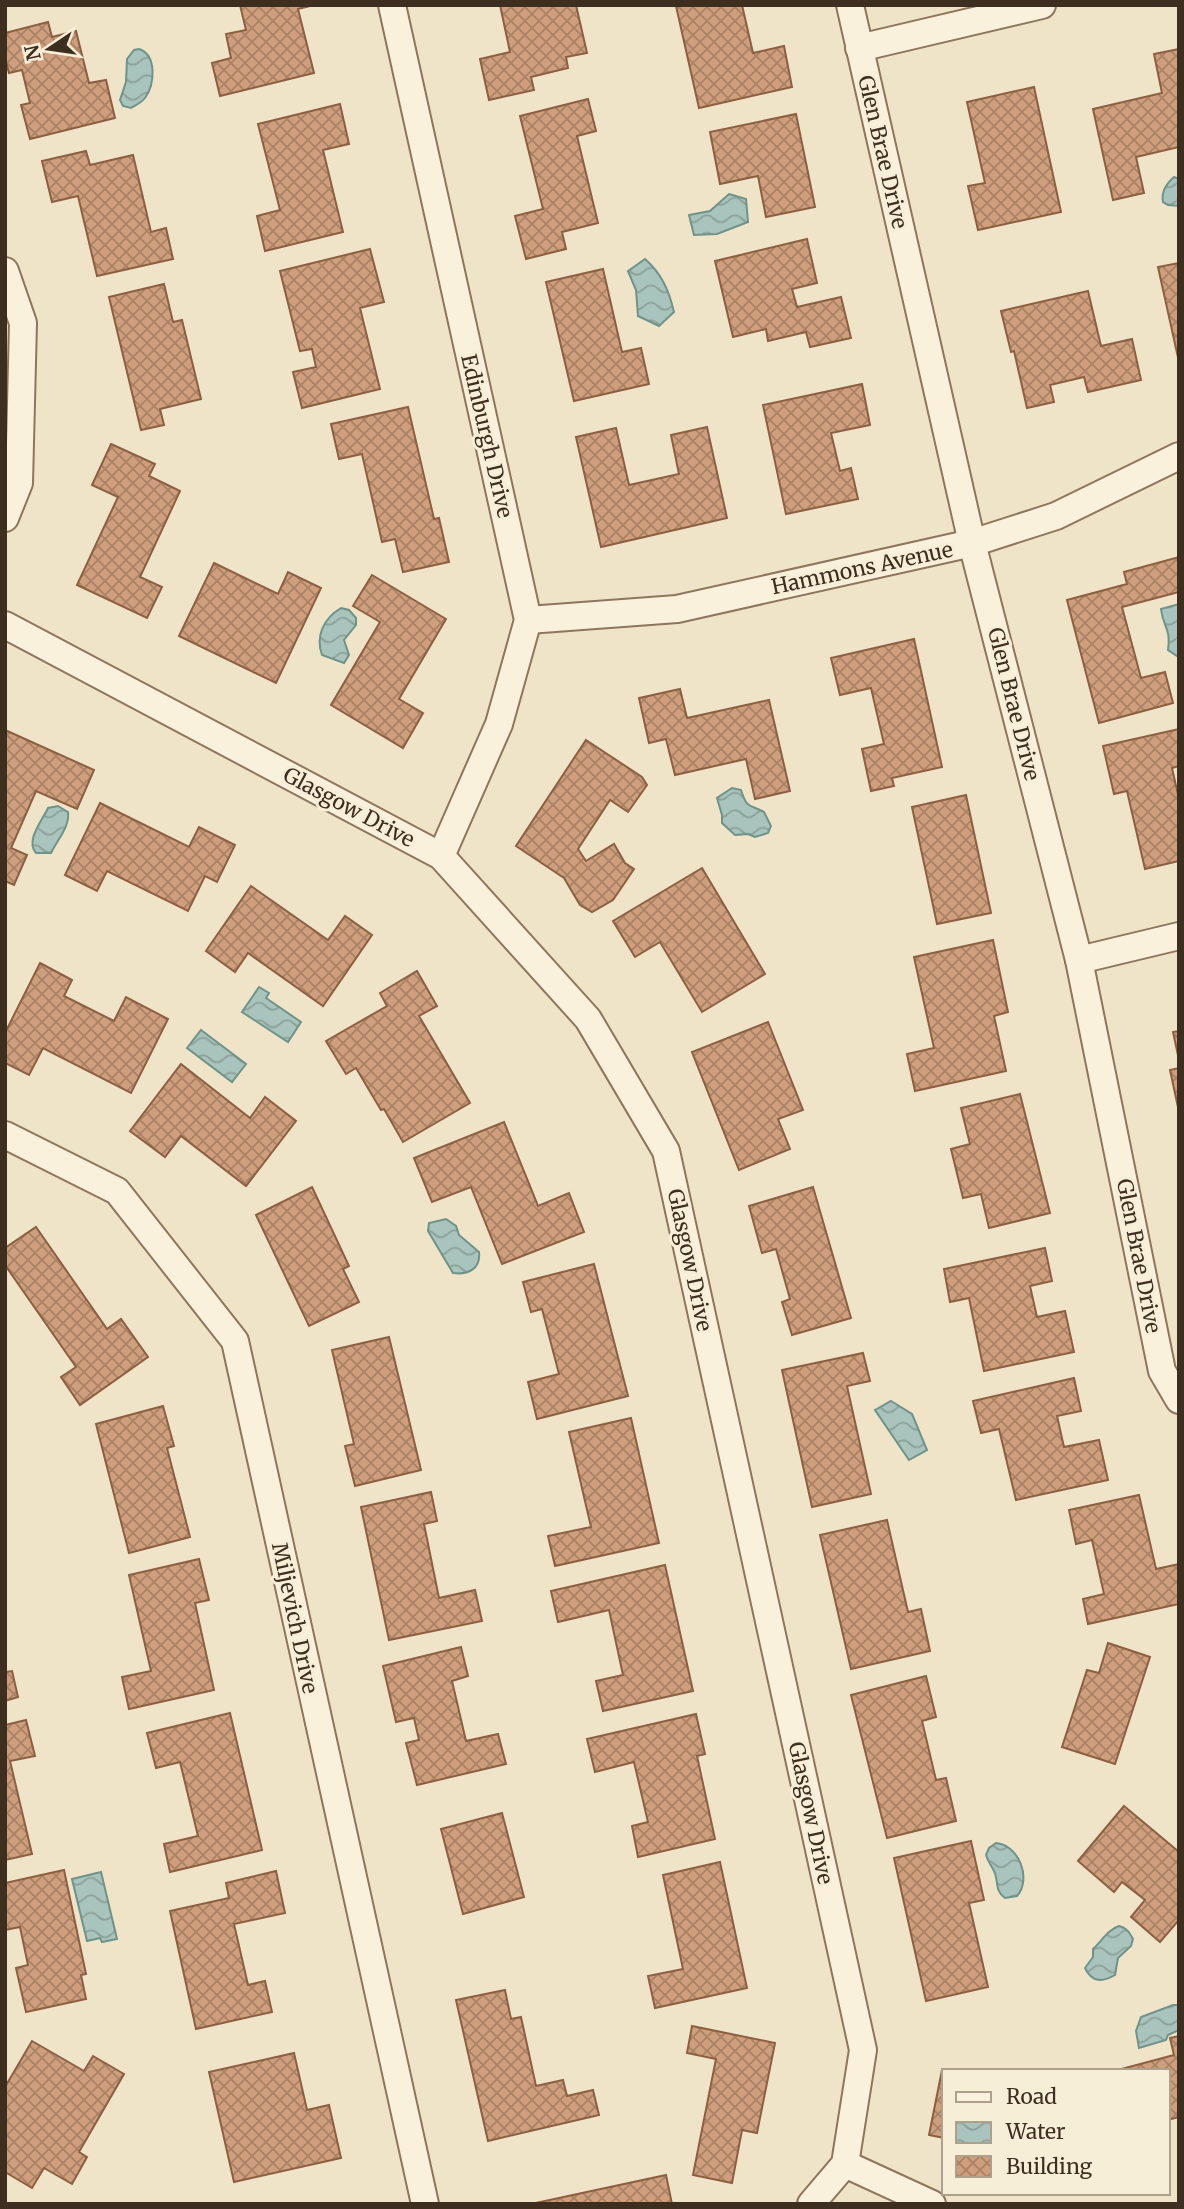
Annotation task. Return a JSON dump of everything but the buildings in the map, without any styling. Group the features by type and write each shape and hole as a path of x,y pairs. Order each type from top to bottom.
{"street":[{"name":"Edinburgh Drive","path":"391,5 528,620 499,724 441,856"},
{"name":"Glen Brae Drive","path":"850,5 972,543 1079,960 1162,1371 1179,1400"},
{"path":"859,48 1042,5"},
{"path":"5,271 23,323 19,483 5,518"},
{"name":"Hammons Avenue","path":"528,620 677,609 972,543 1056,516 1179,456"},
{"name":"Glasgow Drive","path":"5,625 441,856 588,1019 666,1151 863,2050 845,2164"},
{"path":"1079,960 1179,936"},
{"name":"Miljevich Drive","path":"5,1135 117,1191 235,1341 425,2204"},
{"path":"811,2204 845,2164 932,2204"}],"water":[{"path":"139,49 149,57 152,78 145,98 131,108 123,106 120,100 126,82 127,59 134,50"},
{"path":"1174,177 1179,179 1179,206 1163,202 1165,188"},
{"path":"729,194 746,199 748,222 717,234 694,235 689,215 710,211"},
{"path":"645,259 664,283 674,312 659,326 638,316 636,290 628,271"},
{"path":"1179,604 1177,656 1168,650 1168,632 1161,609"},
{"path":"341,608 349,610 356,618 356,625 344,640 349,655 344,663 322,655 320,648 320,634 326,622"},
{"path":"732,788 741,790 747,803 764,812 771,826 768,833 755,837 748,834 735,835 722,823 717,798"},
{"path":"58,806 68,812 65,828 51,853 36,853 33,837 48,808"},
{"path":"259,987 269,993 266,998 301,1022 288,1042 242,1012"},
{"path":"201,1030 246,1064 232,1082 187,1048"},
{"path":"446,1219 456,1226 459,1235 479,1252 476,1267 468,1272 453,1273 428,1231 429,1223"},
{"path":"891,1401 912,1414 927,1450 909,1460 875,1410"},
{"path":"996,1843 1011,1850 1021,1864 1023,1881 1017,1896 1005,1898 998,1889 986,1855 989,1848"},
{"path":"101,1872 117,1939 102,1942 100,1938 87,1941 72,1879"},
{"path":"1119,1926 1126,1929 1133,1939 1131,1946 1118,1958 1115,1975 1102,1980 1094,1979 1085,1968 1093,1957 1093,1949"},
{"path":"1179,2005 1179,2030 1168,2035 1166,2040 1139,2048 1136,2031 1141,2017"}]}
